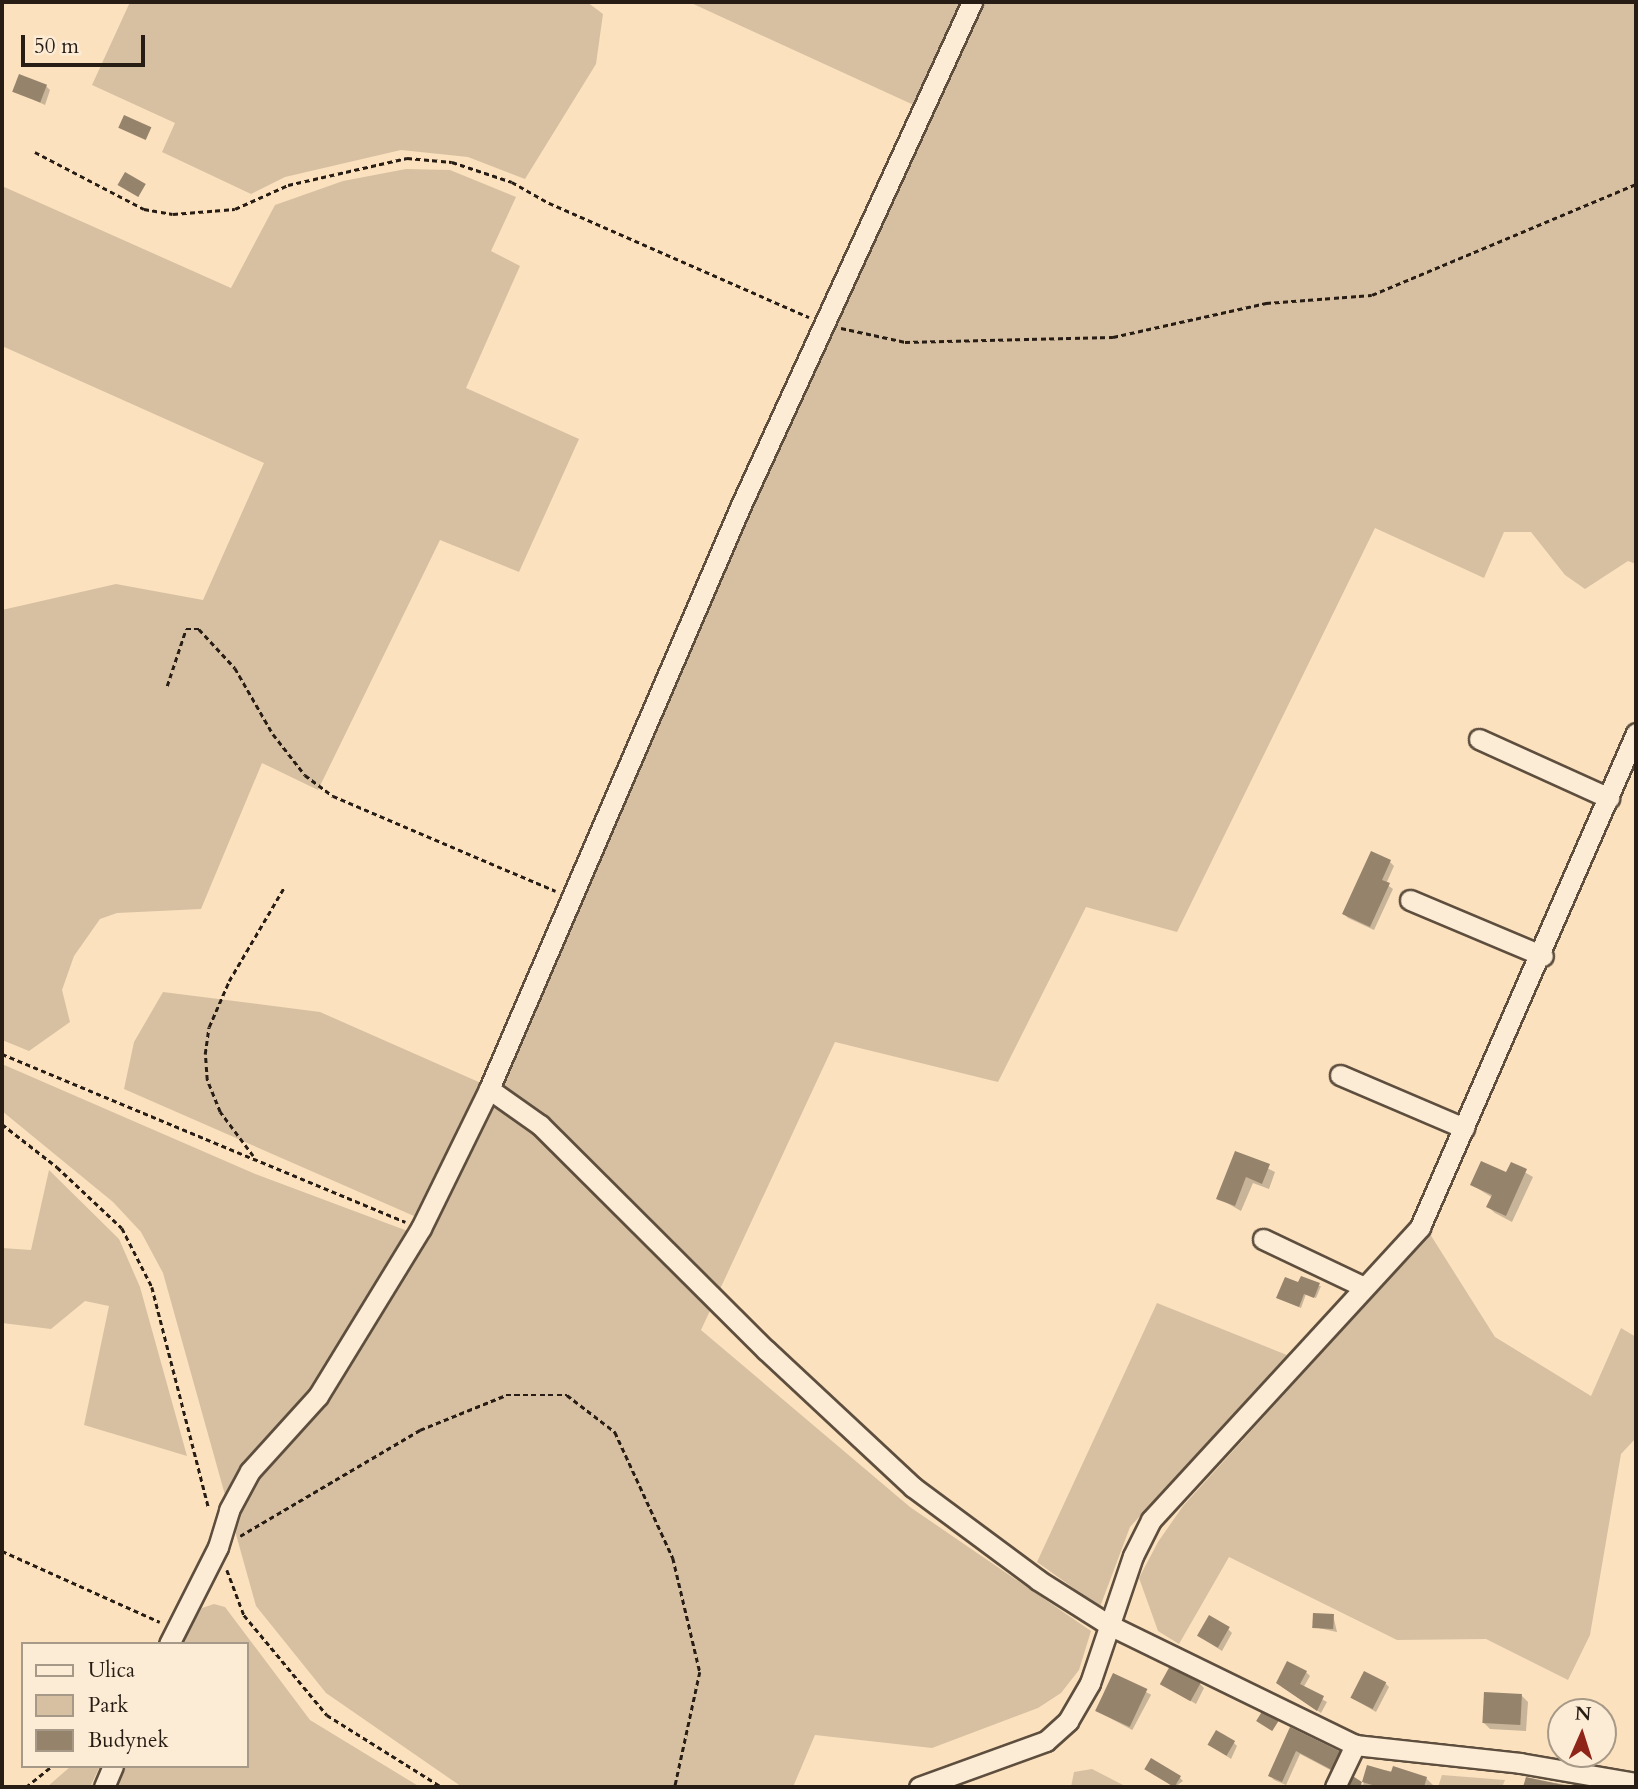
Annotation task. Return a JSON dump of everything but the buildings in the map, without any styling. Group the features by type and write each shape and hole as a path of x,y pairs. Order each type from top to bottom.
{"street":[{"path":"172,1637 218,1547 229,1510 250,1471 318,1396 421,1228 489,1088 741,505 972,2"},
{"path":"919,1787 1045,1741 1068,1721 1090,1683 1151,1520 1420,1227 1543,956 1636,733"},
{"path":"1479,739 1609,798"},
{"path":"1410,900 1543,956"},
{"path":"1340,1075 1464,1128"},
{"path":"489,1088 540,1125 766,1350 913,1487 1038,1580 1110,1625 1355,1745 1520,1763 1636,1783"},
{"path":"1263,1240 1364,1287"},
{"path":"1335,1787 1355,1745"},
{"path":"104,1787 112,1768"}],"path":[{"path":"35,152 144,209 173,214 235,209 288,185 395,161 452,162 512,182 548,203 824,324 905,342 1113,337 1265,303 1373,295 1636,184"},
{"path":"167,686 186,629 199,629 235,668 273,734 314,782 333,796 573,898"},
{"path":"255,1159 220,1112 206,1080 205,1054 209,1027 229,981 285,886"},
{"path":"2,1054 421,1228"},
{"path":"2,1124 58,1167 122,1228 152,1287 218,1547 244,1615 327,1715 442,1787"},
{"path":"218,1547 420,1430 506,1395 567,1395 615,1433 673,1558 700,1672 675,1787"},
{"path":"2,1551 172,1637"},
{"path":"26,1787 50,1768"}],"green space":[{"path":"130,2 587,2 603,14 596,64 525,179 468,157 401,150 285,177 251,194 162,152 175,123 92,85"},
{"path":"689,2 1636,2 1636,564 1628,561 1585,589 1565,575 1531,532 1504,532 1484,578 1375,528 1177,932 1086,907 998,1082 835,1042 701,1330 910,1507 1091,1631 1079,1670 1061,1693 1038,1708 932,1748 815,1735 793,1787 462,1787 326,1693 256,1606 163,1273 141,1232 113,1202 2,1111 2,1064 253,1173 429,1239 929,112"},
{"path":"406,169 450,170 516,197 491,251 520,266 466,388 579,439 519,572 440,540 318,790 262,763 201,909 117,913 100,919 74,956 62,990 70,1022 29,1051 2,1040 2,610 116,584 203,600 264,463 2,346 2,186 231,288 275,205 343,181"},
{"path":"163,992 320,1012 481,1083 414,1216 124,1089 134,1042"},
{"path":"49,1170 119,1239 140,1287 187,1456 84,1425 109,1306 85,1301 51,1329 2,1323 2,1248 31,1250"},
{"path":"1430,1234 1495,1337 1591,1396 1621,1328 1636,1337 1636,1438 1621,1454 1590,1635 1568,1680 1486,1639 1397,1640 1229,1557 1179,1644 1158,1631 1139,1578 1158,1542 1183,1506"},
{"path":"1157,1303 1287,1355 1130,1527 1100,1607 1037,1562"},
{"path":"214,1604 225,1607 310,1720 420,1787 114,1787 122,1768 248,1768 248,1642 182,1642 202,1608"},
{"path":"69,1768 99,1768 90,1787 47,1787"},
{"path":"1092,1769 1127,1787 1071,1787 1074,1772"},
{"path":"1442,1775 1505,1780 1502,1787 1438,1787"}]}
